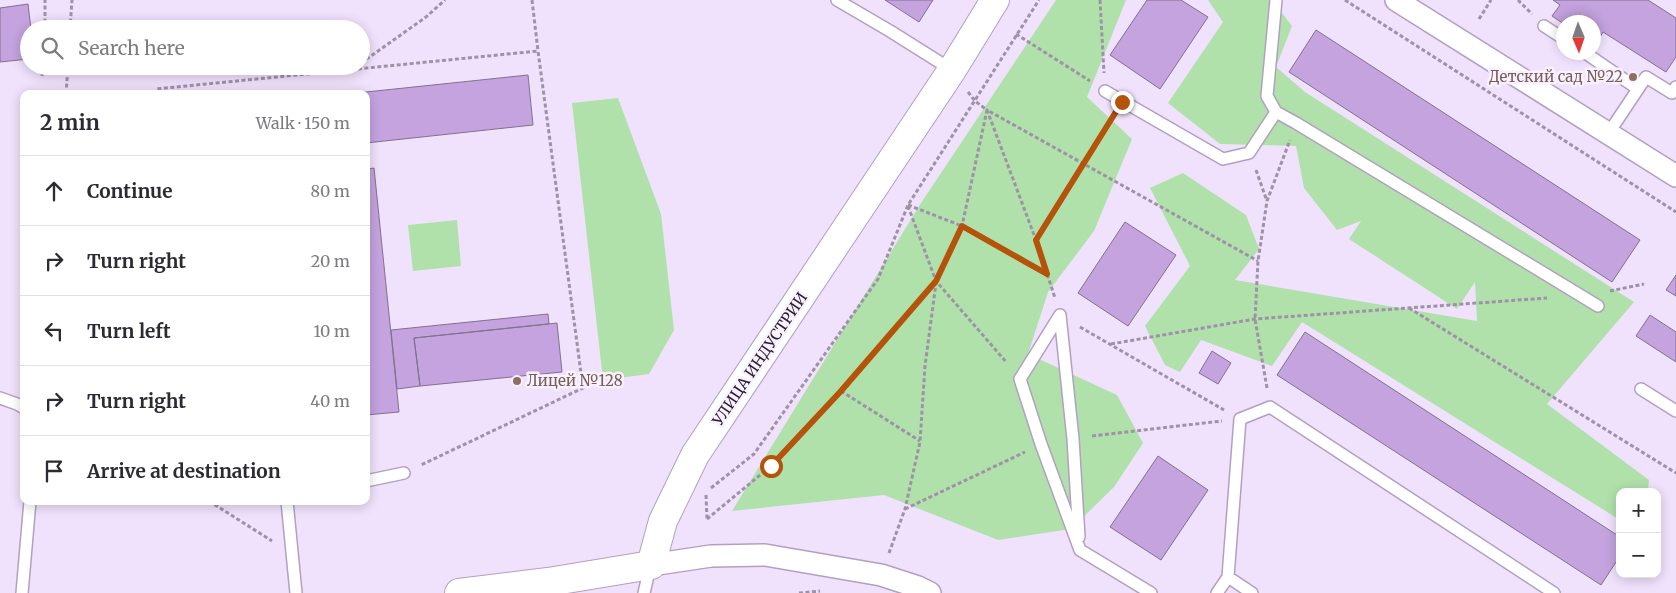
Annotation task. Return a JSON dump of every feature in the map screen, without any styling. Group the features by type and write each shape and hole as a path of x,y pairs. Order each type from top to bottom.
{"street":[{"name":"УЛИЦА ИНДУСТРИИ","path":"651,565 663,521 695,456 952,70 995,0"},
{"path":"1396,0 1676,176"},
{"path":"459,593 548,582 711,556 765,555 881,575 921,591"}],"lane":[{"path":"837,0 952,70"},
{"path":"1276,0 1267,96 1276,112 1598,306"},
{"path":"1544,26 1556,34"},
{"path":"1596,60 1638,88"},
{"path":"1608,134 1646,77 1672,93 1676,87"},
{"path":"1105,91 1223,160 1249,153 1276,112"},
{"path":"1060,315 1020,379 1041,444 1080,550 1151,593"},
{"path":"1060,315 1073,439 1080,550"},
{"path":"1642,389 1676,411"},
{"path":"0,398 20,406"},
{"path":"1217,593 1228,577 1240,419 1270,407 1554,593"},
{"path":"370,479 404,473"},
{"path":"22,593 30,505"},
{"path":"288,505 296,593"},
{"path":"644,593 651,565"},
{"path":"1228,577 1252,593"}],"path":[{"path":"45,0 45,20"},
{"path":"71,20 72,0"},
{"path":"370,57 426,17 445,0"},
{"path":"404,473 583,388 532,0"},
{"path":"987,110 962,226 936,281 841,391 771,466 707,520 706,492 754,454 878,279 908,205 1039,0"},
{"path":"1100,0 1105,91"},
{"path":"1345,0 1676,212"},
{"path":"1479,19 1491,0"},
{"path":"1016,34 1105,91"},
{"path":"370,67 538,51"},
{"path":"952,70 975,101 987,110 1258,261"},
{"path":"66,90 67,75"},
{"path":"156,90 294,75"},
{"path":"1036,240 1122,102"},
{"path":"987,110 1036,240 1060,315 1240,419"},
{"path":"1270,407 1255,319 1258,261 1267,201 1296,123"},
{"path":"1249,153 1267,201"},
{"path":"908,205 962,226 1047,274"},
{"path":"908,205 936,281 1020,379"},
{"path":"881,575 905,508 920,442 925,366 936,281"},
{"path":"1111,344 1255,319 1583,296 1644,284"},
{"path":"1409,308 1676,473"},
{"path":"841,391 920,442"},
{"path":"215,505 291,553"},
{"path":"799,593 826,590"}],"green space":[{"path":"1056,0 1126,0 1087,97 1132,139 1094,231 1048,292 1028,354 1117,395 1143,443 1114,487 1071,529 998,540 884,495 732,511 921,203"},
{"path":"1208,0 1272,0 1292,26 1276,67 1305,92 1634,302 1547,404 1649,480 1648,488 1616,488 1616,518 1302,322 1272,366 1201,340 1180,372 1165,365 1145,326 1190,266 1150,188 1183,173 1246,215 1259,249 1235,280 1477,321 1475,282 1457,309 1349,239 1361,221 1337,230 1304,188 1296,146 1220,144 1168,103 1223,22"},
{"path":"618,98 661,214 674,330 649,374 603,380 572,103"},
{"path":"457,220 461,266 413,271 408,225"}],"building":[{"path":"885,0 933,0 919,22"},
{"path":"1147,0 1181,0 1208,17 1160,89 1110,55"},
{"path":"1553,0 1648,0 1676,18 1676,57 1666,72 1603,32 1601,35 1601,15 1556,15 1556,19 1552,16 1560,5"},
{"path":"28,4 30,20 20,20 20,60 0,62 0,8"},
{"path":"1316,30 1640,240 1612,282 1289,72"},
{"path":"528,75 533,125 370,143 370,92"},
{"path":"370,168 374,168 399,412 370,415"},
{"path":"1125,222 1176,255 1128,326 1078,293"},
{"path":"1676,275 1676,296 1666,290"},
{"path":"548,314 549,324 414,338 420,386 397,389 391,330"},
{"path":"1650,315 1676,332 1676,362 1636,336"},
{"path":"557,323 562,372 420,386 414,338"},
{"path":"1305,332 1616,534 1616,562 1601,585 1277,375"},
{"path":"1212,351 1231,363 1218,384 1199,373"},
{"path":"1158,456 1208,490 1161,560 1110,527"}],"place":[{"name":"Детский сад №22","path":"1633,77"},
{"name":"Лицей №128","path":"517,381"}],"route":[{"path":"771,466 841,391 936,281 962,226 1047,274 1036,240 1122,102"}]}
